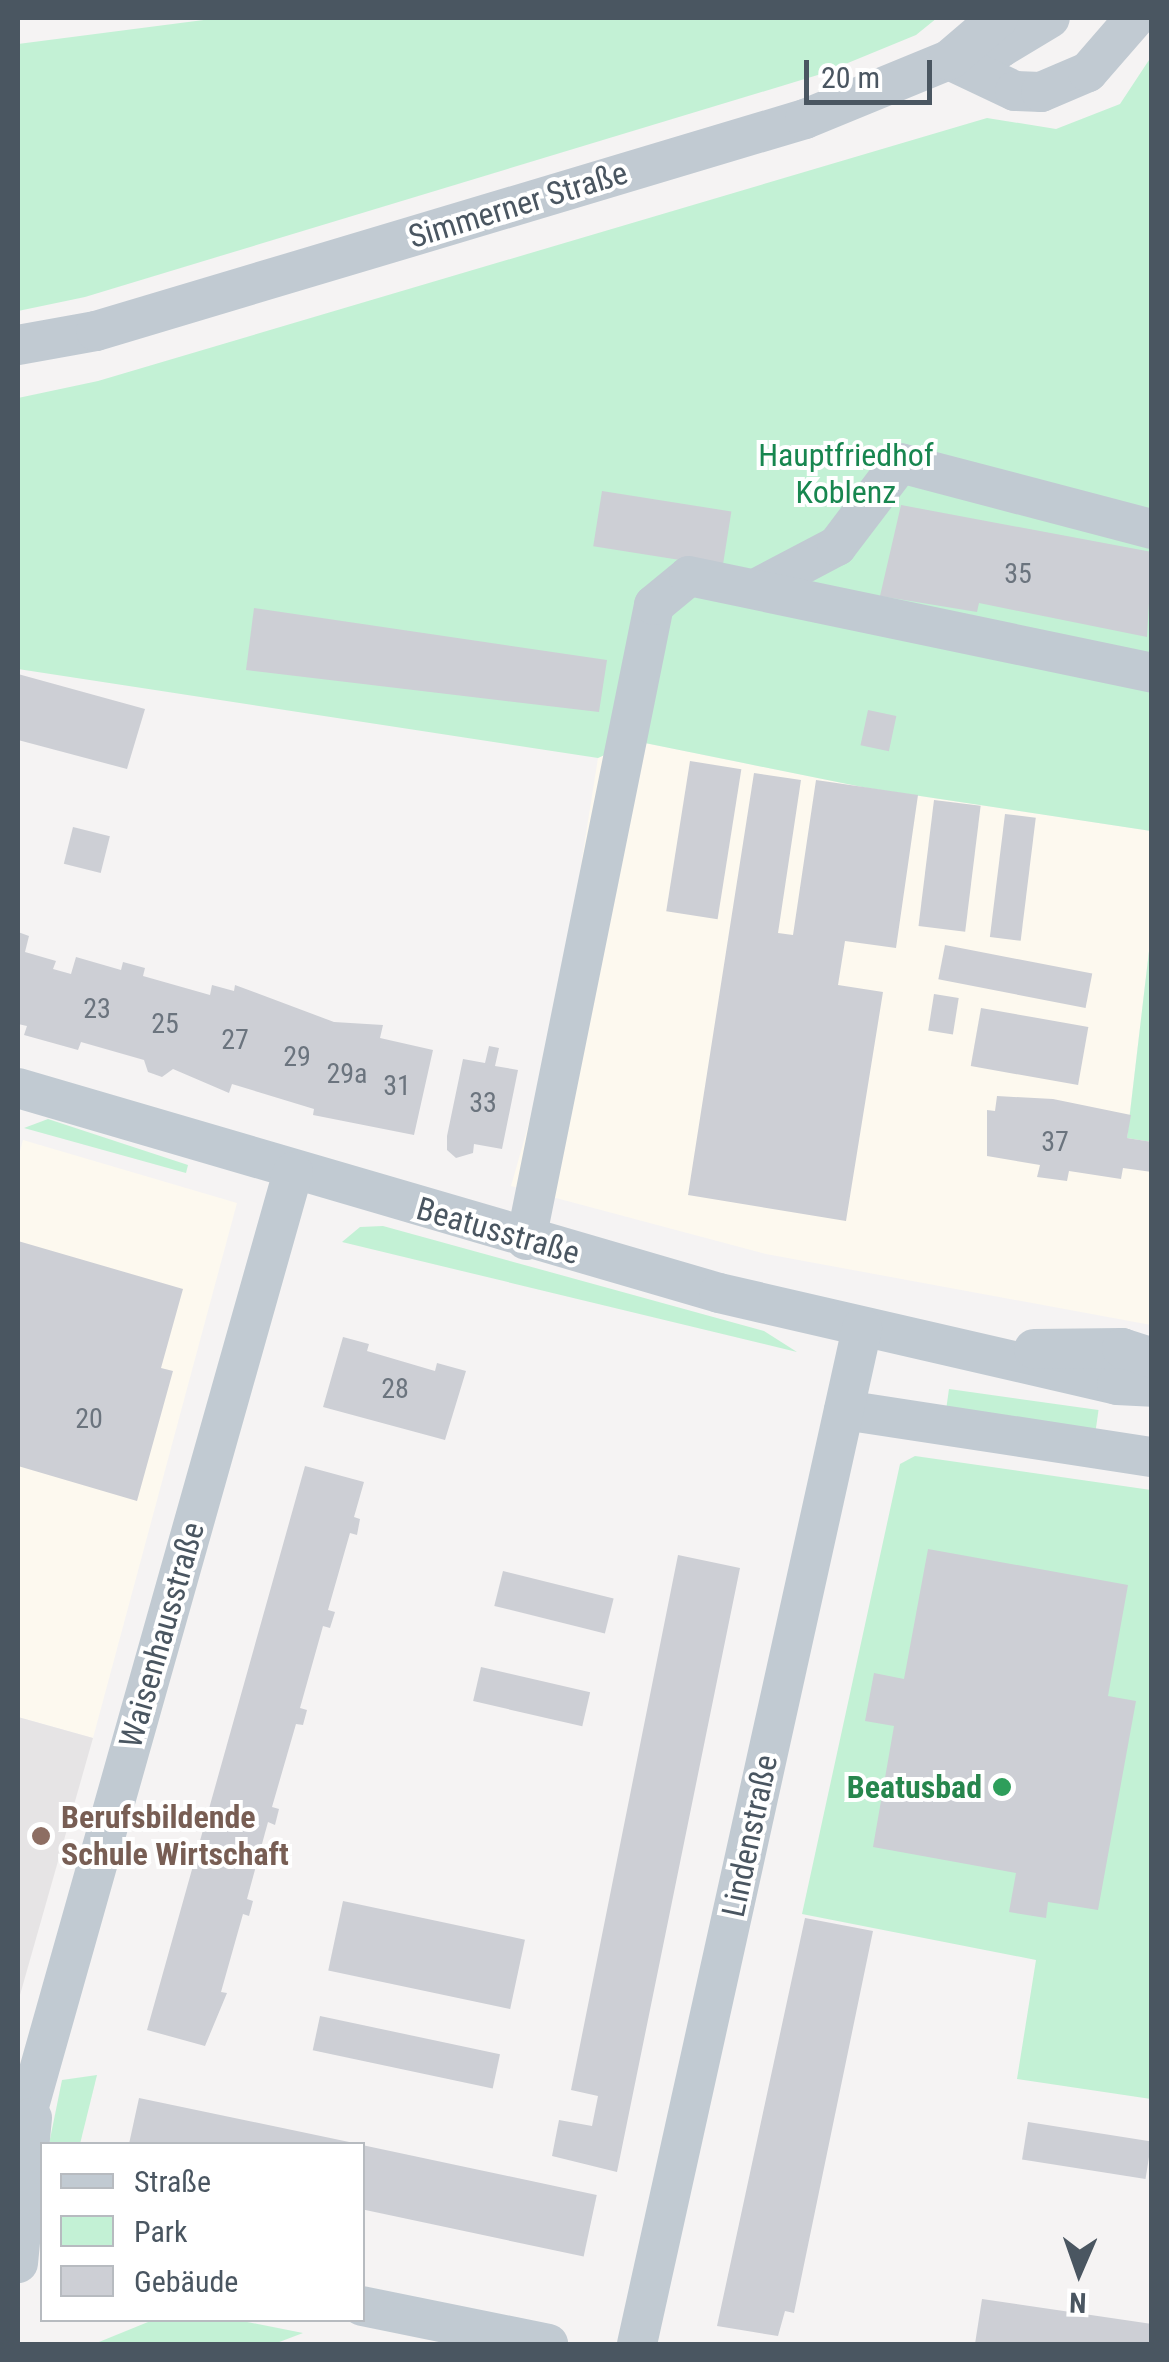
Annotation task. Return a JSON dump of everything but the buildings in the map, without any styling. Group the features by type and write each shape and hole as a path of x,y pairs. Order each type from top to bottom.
{"street":[{"name":"Simmerner Straße","path":"18,345 96,331 805,119 949,60 998,18"},
{"path":"949,60 1000,48 1050,18"},
{"path":"949,60 1016,91 1042,92 1088,72 1135,18"},
{"path":"761,586 837,546 900,463 1152,529"},
{"path":"526,1240 654,605 689,576 761,586 1152,673"},
{"name":"Beatusstraße","path":"18,1088 526,1240 862,1328 984,1350 1117,1386 1152,1386"},
{"name":"Waisenhausstraße","path":"18,2145 293,1172"},
{"name":"Lindenstraße","path":"637,2344 862,1328"},
{"name":"Beatusstraße","path":"984,1350 1122,1348 1152,1358"},
{"path":"844,1410 1152,1457"},
{"name":"Waisenhausstraße","path":"25,2245 32,2099"},
{"path":"365,2307 548,2344"}],"shaded area":[{"path":"635,741 867,788 1151,831 1151,934 1127,1137 1151,1142 1151,1325 766,1254 511,1186 554,1035 598,758"},
{"path":"23,1140 237,1203 93,1738 18,1717 18,1158"},
{"name":"Berufsbildende Schule Wirtschaft","path":"18,1717 93,1738 18,2002"}],"green space":[{"path":"219,18 937,18 916,35 821,74 85,297 18,311 18,44"},
{"name":"Hauptfriedhof Koblenz","path":"1151,57 1151,831 867,788 635,741 598,758 18,669 18,398 98,381 987,118 1056,129 1120,104"},
{"path":"1151,934 1151,1142 1127,1138"},
{"path":"48,1119 188,1165 186,1173 24,1128"},
{"path":"383,1226 764,1331 797,1352 342,1242 360,1227"},
{"path":"949,1389 1099,1410 1096,1430 946,1409"},
{"path":"915,1456 1151,1490 1151,2099 1017,2079 1036,1960 802,1914 900,1464"},
{"path":"97,2075 80,2142 49,2142 62,2080"},
{"path":"148,2322 247,2322 303,2333 274,2344 94,2344"}],"place":[{"name":"Beatusbad","path":"1002,1787"},
{"name":"Berufsbildende Schule Wirtschaft","path":"41,1836"}]}
